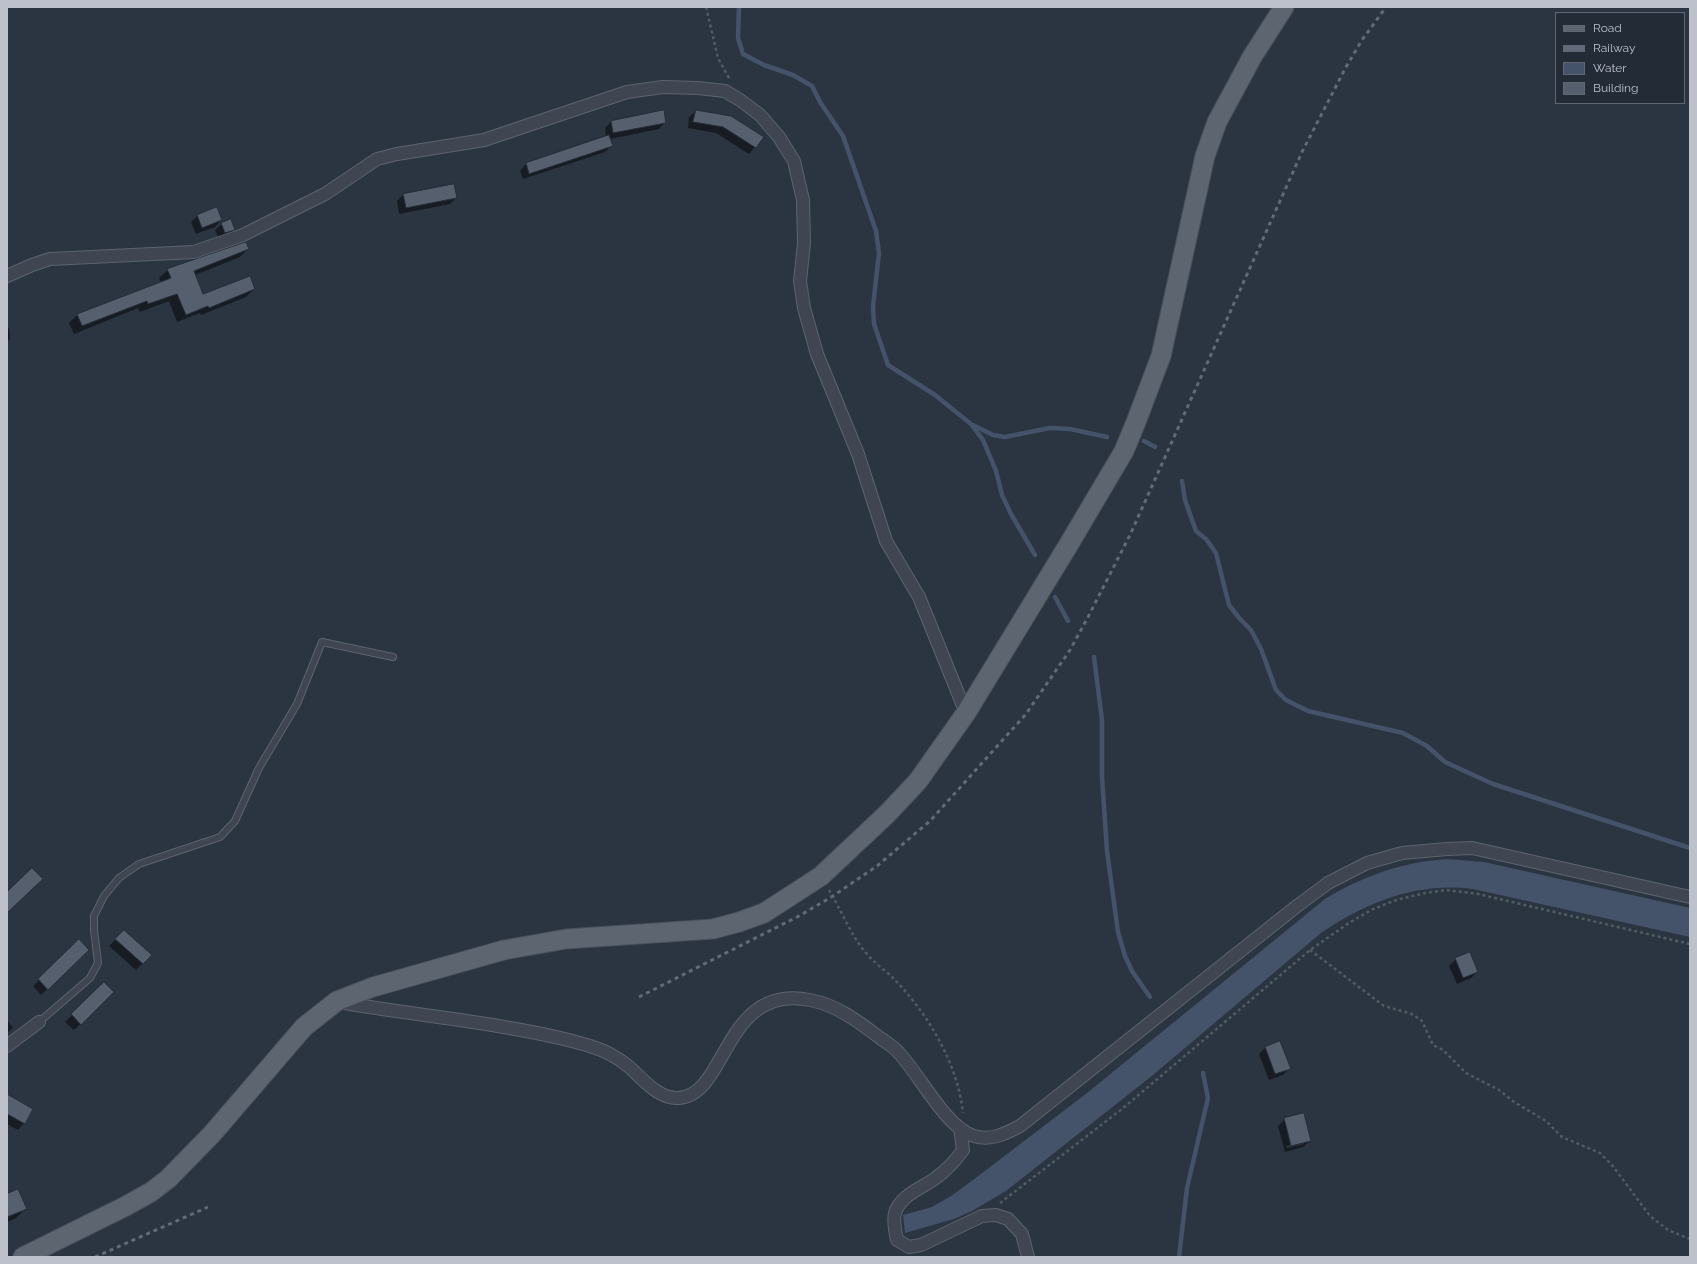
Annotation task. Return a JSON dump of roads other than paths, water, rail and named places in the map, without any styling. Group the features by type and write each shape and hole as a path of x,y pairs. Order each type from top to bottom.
{"main road":[{"path":"23,1257 126,1206 151,1192 168,1179 212,1134 304,1027 338,1002 373,987 471,958 504,950 566,940 719,927 764,913 821,876 887,814 918,781 966,712 1124,451 1160,356 1205,156 1217,122 1252,57 1284,7"}],"street":[{"path":"7,276 50,259 194,252 243,235 319,197 377,159 397,154 484,140 627,92 663,87 698,88 725,91 760,115 779,137 794,161 803,200 804,243 801,288 804,308 817,354 858,454 886,541 919,597 966,712"},
{"path":"338,1002 476,1022 577,1042 610,1054 666,1096 677,1098 688,1096 696,1092 707,1080 740,1026 762,1006 791,998 809,1000 829,1005 851,1016 899,1052 938,1104 960,1128 972,1136 986,1138 1001,1136 1020,1126 1303,902 1348,872 1381,858 1425,850 1472,848 1690,897"},
{"path":"7,1046 39,1022"},
{"path":"960,1128 963,1150 953,1165 937,1178 904,1199 898,1205 895,1214 897,1240 909,1247 921,1245 982,1216 996,1215 1008,1219 1022,1234 1028,1257"}],"lane":[{"path":"39,1022 90,978 98,963 94,916 104,896 119,878 138,864 220,837 235,821 259,768 297,704 322,642 393,657"}],"water":[{"path":"1447,859 1484,862 1690,908 1690,937 1473,889 1432,889 1393,897 1356,912 1321,933 1153,1075 1006,1191 972,1211 954,1219 905,1233 903,1215 932,1207 951,1196 973,1180 1087,1093 1325,899 1354,883 1383,872 1414,863"}],"waterway":[{"path":"739,7 738,38 743,54 764,65 793,75 812,86 820,102 843,136 876,231 879,253 873,306 874,324 888,365 935,395 971,424 983,440 996,471 1002,495 1011,514 1035,555"},
{"path":"973,425 993,435 1005,437 1050,428 1070,429 1107,437"},
{"path":"1144,441 1155,447"},
{"path":"1182,481 1185,500 1196,531 1206,539 1216,553 1229,605 1251,630 1261,649 1276,690 1286,700 1308,711 1403,733 1427,746 1445,762 1493,784 1690,848"},
{"path":"1055,597 1068,621"},
{"path":"1094,657 1102,720 1102,777 1107,851 1118,932 1125,956 1132,971 1150,997"},
{"path":"1179,1257 1187,1188 1208,1098 1203,1073"}],"railway":[{"path":"639,997 799,916 833,896 877,866 930,821 1026,714 1070,650 1130,535 1302,152 1346,67 1362,40 1386,7"},
{"path":"95,1257 208,1207"}]}
